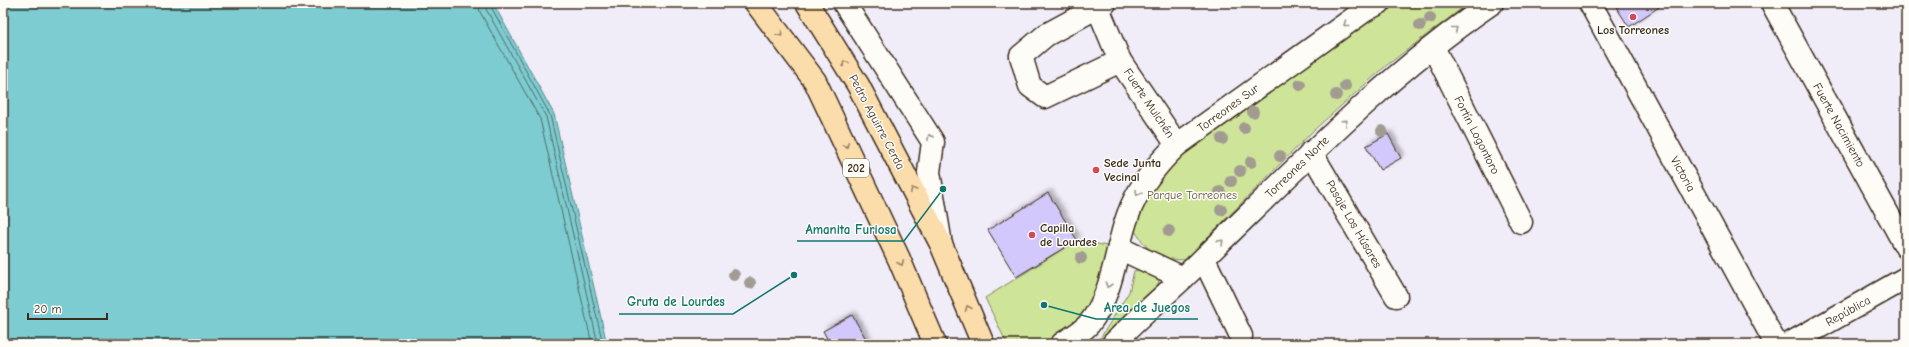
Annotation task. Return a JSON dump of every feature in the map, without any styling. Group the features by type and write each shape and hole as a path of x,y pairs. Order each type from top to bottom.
{"highway":[{"name":"202","path":"756,3 815,81 899,259 935,344"},
{"name":"Pedro Aguirre Cerda","path":"807,3 858,85 941,244 983,344"}],"street":[{"name":"Pedro Aguirre Cerda","path":"844,3 933,142 929,172 941,244"},
{"name":"Torreones Sur","path":"1062,344 1088,324 1101,306 1123,231 1135,198 1146,179 1177,145 1364,11 1379,3"},
{"name":"Torreones Norte","path":"1112,344 1204,259 1311,152 1398,75 1492,3"},
{"name":"Victoria","path":"1590,3 1776,344"},
{"name":"Fuerte Nacimiento","path":"1772,3 1906,247"},
{"name":"Fuerte Mulchén","path":"1120,61 1045,97 1030,86 1021,56 1046,35 1102,6 1120,61 1177,145"},
{"name":"Fortín Logontoro","path":"1433,47 1521,222"},
{"name":"Pasaje Los Húsares","path":"1311,152 1396,296"},
{"path":"1119,248 1183,278"},
{"path":"1204,259 1241,336"},
{"name":"República","path":"1789,344 1906,278"}],"green space":[{"name":"Parque Torreones","path":"1398,3 1469,3 1387,65 1314,130 1185,260 1167,258 1155,254 1145,245 1134,230 1137,217 1163,166 1378,13"},
{"path":"1077,240 1107,246 1104,270 1095,297 1071,327 1046,344 1007,344 985,298"},
{"path":"1145,268 1153,272 1159,281 1156,291 1099,344 1092,344 1101,337 1129,292 1134,271"}],"water":[{"path":"3,3 493,3 554,114 607,344 3,344"}],"building":[{"name":"Los Torreones","path":"1623,3 1656,3 1659,7 1629,27 1616,7"},
{"path":"1388,134 1401,158 1380,170 1366,146"},
{"name":"Capilla de Lourdes","path":"1048,193 1077,240 1016,277 988,230"},
{"path":"852,315 869,344 830,344 823,331"}],"place":[{"name":"Los Torreones","path":"1633,17"},
{"name":"Sede Junta Vecinal","path":"1096,170"},
{"name":"Amanita Furiosa","path":"943,189"},
{"name":"Capilla de Lourdes","path":"1032,235"},
{"name":"Gruta de Lourdes","path":"794,275"},
{"name":"Area de Juegos","path":"1044,305"}]}
